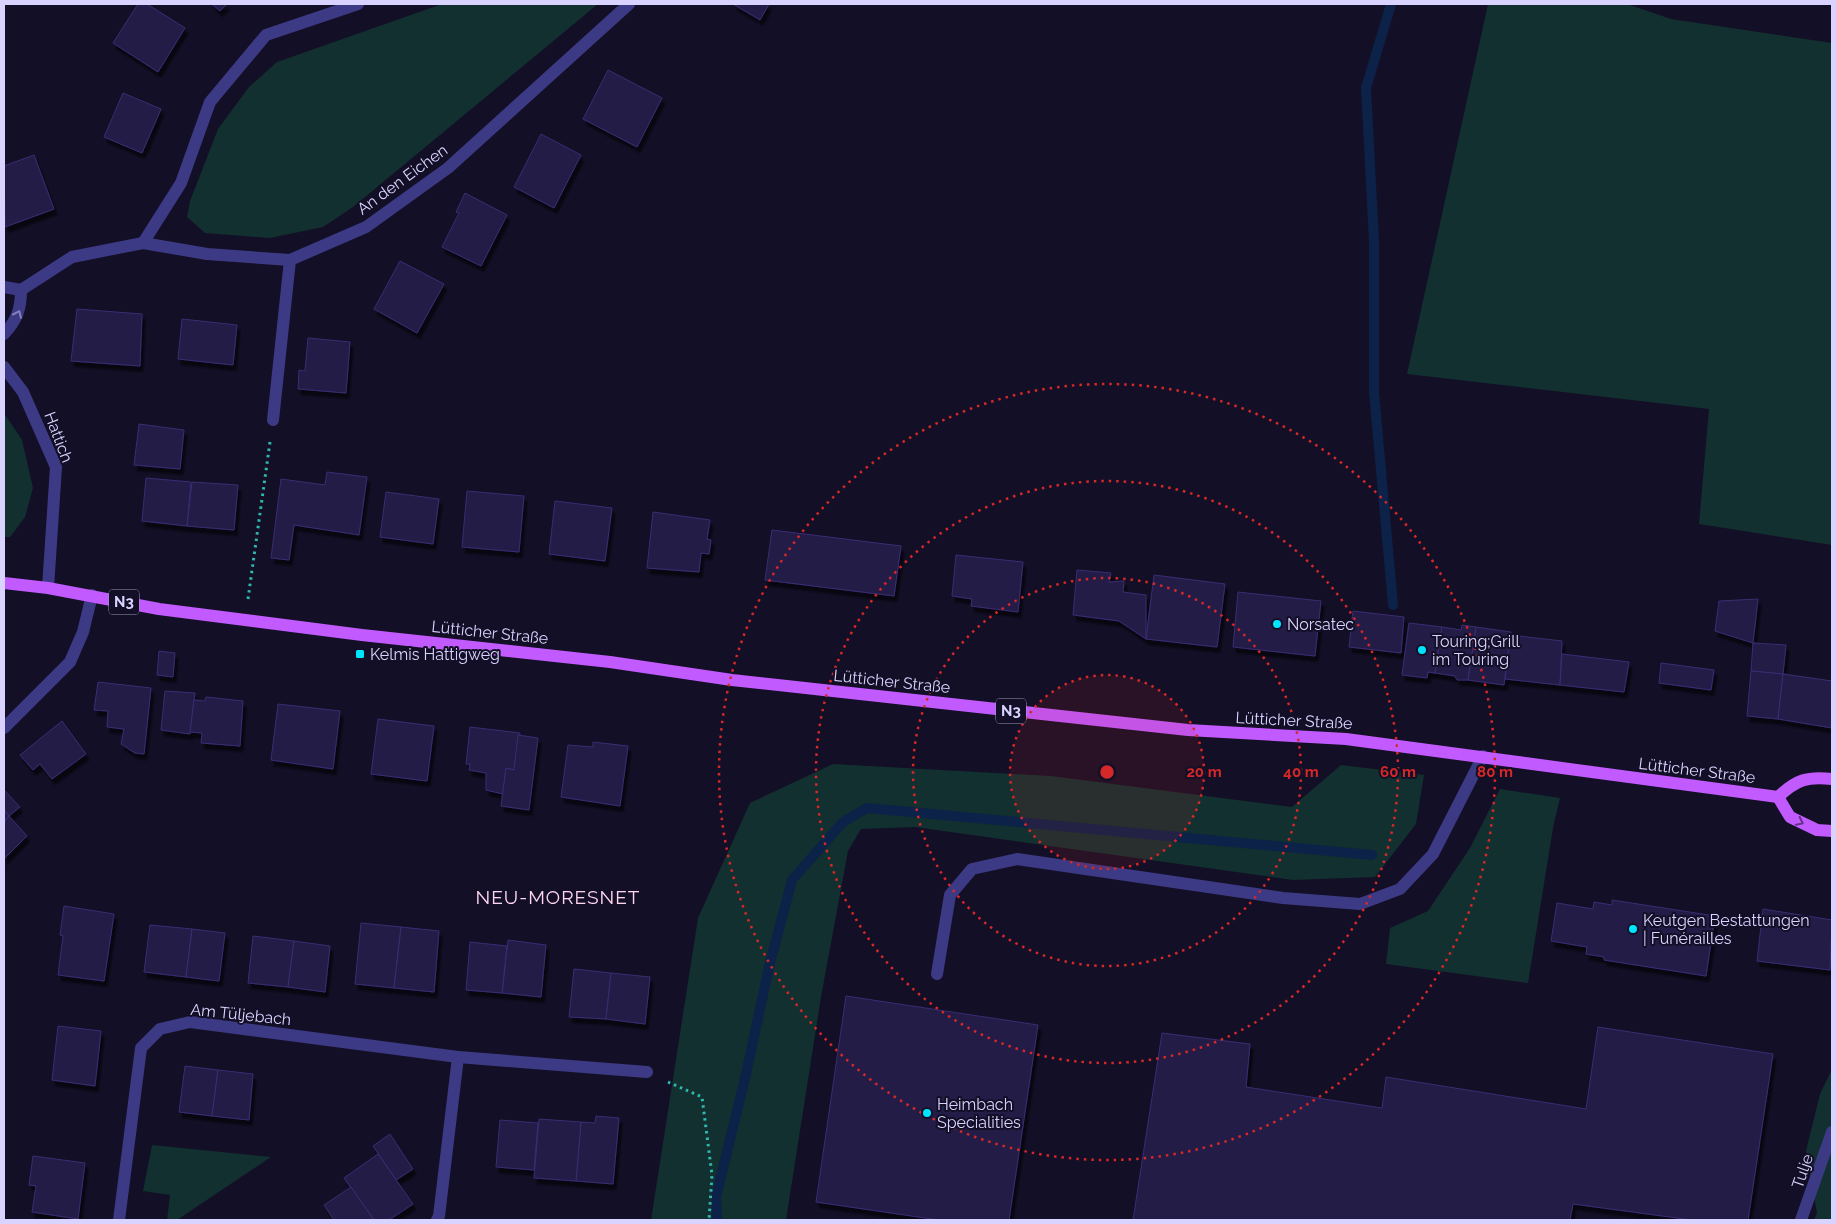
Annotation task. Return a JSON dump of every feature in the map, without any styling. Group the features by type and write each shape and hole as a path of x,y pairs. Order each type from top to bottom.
{"main road":[{"name":"Lütticher Straße","path":"4,583 92,595 159,609 362,635 582,659 752,682 1188,730 1346,738 1778,797"},
{"path":"1832,779 1820,778 1794,782 1778,797 1790,817 1817,830 1832,831"}],"street":[{"path":"143,243 181,183 210,102 266,35 358,4"},
{"name":"An den Eichen","path":"21,290 72,257 143,243 207,254 290,260 366,227 448,168 629,4"},
{"path":"273,420 290,260"},
{"path":"4,287 21,290 21,307 14,323 4,334"},
{"name":"Hattich","path":"4,366 22,392 56,467 48,588"},
{"path":"4,728 70,662 83,632 92,595"},
{"path":"937,974 950,895 972,869 1017,859 1302,900 1360,904 1400,889 1433,854 1483,756"},
{"name":"Am Tüljebach","path":"119,1220 141,1048 160,1029 190,1022 458,1057 647,1072"},
{"path":"437,1220 458,1057"},
{"name":"Tulje","path":"1800,1220 1832,1132"}],"path":[{"path":"245,619 273,420"},
{"path":"647,1072 702,1097 712,1175 709,1220"}],"green space":[{"path":"442,4 598,4 353,207 323,227 270,238 205,233 187,217 190,201 218,129 249,87 277,62"},
{"path":"1488,4 1627,4 1671,19 1832,43 1832,545 1699,524 1709,409 1407,374"},
{"path":"4,413 22,440 33,488 25,517 10,537 4,537"},
{"path":"833,764 1051,776 1292,807 1341,765 1424,775 1416,824 1375,877 1293,880 915,827 861,829 848,851 821,997 786,1220 651,1220 698,918 750,803"},
{"path":"1500,789 1560,798 1553,828 1528,983 1386,964 1390,928 1428,911 1470,848"},
{"path":"1832,1069 1832,1220 1814,1220 1817,1213 1806,1151 1820,1094"},
{"path":"152,1145 271,1157 177,1220 167,1220 170,1195 143,1191"}],"building":[{"path":"138,4 147,4 185,28 158,72 113,43"},
{"path":"212,4 227,4 220,11"},
{"path":"733,4 769,4 760,20"},
{"path":"608,70 662,98 637,147 583,119"},
{"path":"123,93 161,109 142,153 104,137"},
{"path":"541,134 581,155 554,208 514,187"},
{"path":"34,155 54,209 5,227 4,166"},
{"path":"465,193 507,215 481,266 442,247 459,213 456,212"},
{"path":"400,261 444,284 417,333 374,309"},
{"path":"77,309 142,314 140,366 71,361"},
{"path":"182,319 237,325 233,365 178,359"},
{"path":"308,338 350,342 346,393 298,389 299,370 305,371"},
{"path":"139,424 184,430 180,469 134,465"},
{"path":"327,472 367,477 359,535 294,525 289,560 271,558 281,479 325,485"},
{"path":"146,478 191,482 187,526 142,521"},
{"path":"192,482 238,485 234,530 187,526"},
{"path":"467,491 524,496 519,552 462,547"},
{"path":"386,492 439,499 433,544 380,537"},
{"path":"555,501 612,508 605,561 549,554"},
{"path":"653,512 710,520 707,539 711,540 709,554 701,553 699,572 647,568"},
{"path":"772,530 901,546 894,596 765,580"},
{"path":"956,555 1023,562 1018,612 971,606 972,599 952,596"},
{"path":"1077,570 1111,573 1109,582 1124,581 1123,592 1146,595 1146,639 1119,621 1073,615"},
{"path":"1154,575 1225,584 1217,647 1146,639"},
{"name":"Norsatec","path":"1238,592 1321,601 1315,656 1233,647"},
{"path":"1758,599 1753,643 1715,631 1719,601"},
{"path":"1353,611 1404,617 1401,653 1349,647"},
{"name":"Touring;Grill im Touring","path":"1409,623 1442,627 1435,673 1428,672 1427,678 1402,675"},
{"path":"1462,625 1476,627 1468,680 1457,680 1455,676 1435,673 1442,627 1461,630"},
{"path":"1476,627 1511,632 1504,685 1468,680"},
{"path":"1510,635 1562,641 1560,685 1505,679"},
{"path":"1753,643 1786,645 1783,674 1751,671"},
{"path":"159,651 175,653 173,677 157,675"},
{"path":"1562,654 1629,662 1624,692 1560,685"},
{"path":"1661,663 1714,670 1711,690 1659,683"},
{"path":"1751,671 1783,674 1778,719 1747,716"},
{"path":"1783,674 1832,681 1832,728 1778,719"},
{"path":"98,682 151,688 144,754 135,753 121,744 124,729 107,727 108,711 94,710"},
{"path":"165,691 195,693 190,734 161,730"},
{"path":"206,697 243,701 240,746 201,743 202,733 190,732 194,700 205,701"},
{"path":"278,704 340,711 333,769 271,760"},
{"path":"378,719 434,726 427,781 371,774"},
{"path":"62,721 86,754 52,779 40,764 33,770 20,755"},
{"path":"470,727 520,733 514,770 506,768 503,794 486,790 486,773 469,770 470,764 466,764"},
{"path":"518,735 538,738 529,810 501,806 506,768 514,770"},
{"path":"593,742 628,746 620,806 561,797 568,745 593,747"},
{"path":"4,790 20,807 9,816 4,810"},
{"path":"4,810 9,816 4,822"},
{"path":"9,816 27,836 4,859 4,822"},
{"name":"Keutgen Bestattungen | Funérailles","path":"1612,900 1715,916 1706,976 1604,960 1604,957 1586,954 1587,947 1551,941 1557,903 1593,909 1594,902 1612,905"},
{"path":"64,906 114,914 104,981 58,975 63,936 60,935"},
{"path":"1763,909 1832,920 1830,970 1757,961"},
{"path":"361,923 401,927 394,988 355,984"},
{"path":"150,925 192,929 186,977 144,972"},
{"path":"401,927 439,931 434,992 394,988"},
{"path":"192,929 225,933 219,981 186,977"},
{"path":"253,936 294,941 288,987 248,983"},
{"path":"508,940 546,945 541,997 502,993"},
{"path":"294,941 330,946 325,992 288,987"},
{"path":"470,942 507,946 502,993 466,990"},
{"path":"574,969 611,973 606,1019 569,1017"},
{"path":"611,973 650,977 645,1024 606,1019"},
{"name":"Heimbach Specialities","path":"846,996 1038,1025 1009,1220 939,1220 816,1202"},
{"path":"58,1026 101,1031 95,1086 52,1080"},
{"path":"1598,1027 1773,1054 1748,1220 1692,1220 1573,1204 1570,1220 1133,1220 1162,1033 1250,1044 1246,1087 1382,1108 1386,1077 1586,1109"},
{"path":"185,1066 218,1070 212,1116 179,1112"},
{"path":"218,1070 253,1074 249,1120 212,1116"},
{"path":"596,1116 619,1118 613,1184 576,1181 581,1122 595,1123"},
{"path":"539,1119 581,1122 576,1181 534,1178"},
{"path":"500,1120 538,1123 534,1170 496,1167"},
{"path":"390,1134 413,1169 396,1180 373,1146"},
{"path":"378,1154 413,1204 389,1220 374,1220 344,1178"},
{"path":"33,1156 85,1163 78,1219 32,1212 36,1186 29,1185"},
{"path":"351,1187 374,1220 334,1220 324,1205"}],"waterway":[{"path":"1391,4 1366,88 1374,241 1374,392 1393,605"},
{"path":"717,1220 716,1197 746,1074 769,967 792,880 843,822 867,808 1372,855"}],"place":[{"name":"Norsatec","path":"1277,624"},
{"name":"Touring;Grill im Touring","path":"1422,650"},
{"name":"Kelmis Hattigweg","path":"360,654"},
{"name":"Keutgen Bestattungen | Funérailles","path":"1633,929"},
{"name":"Heimbach Specialities","path":"927,1113"}],"district":[{"name":"NEU-MORESNET","path":"558,897"}]}
